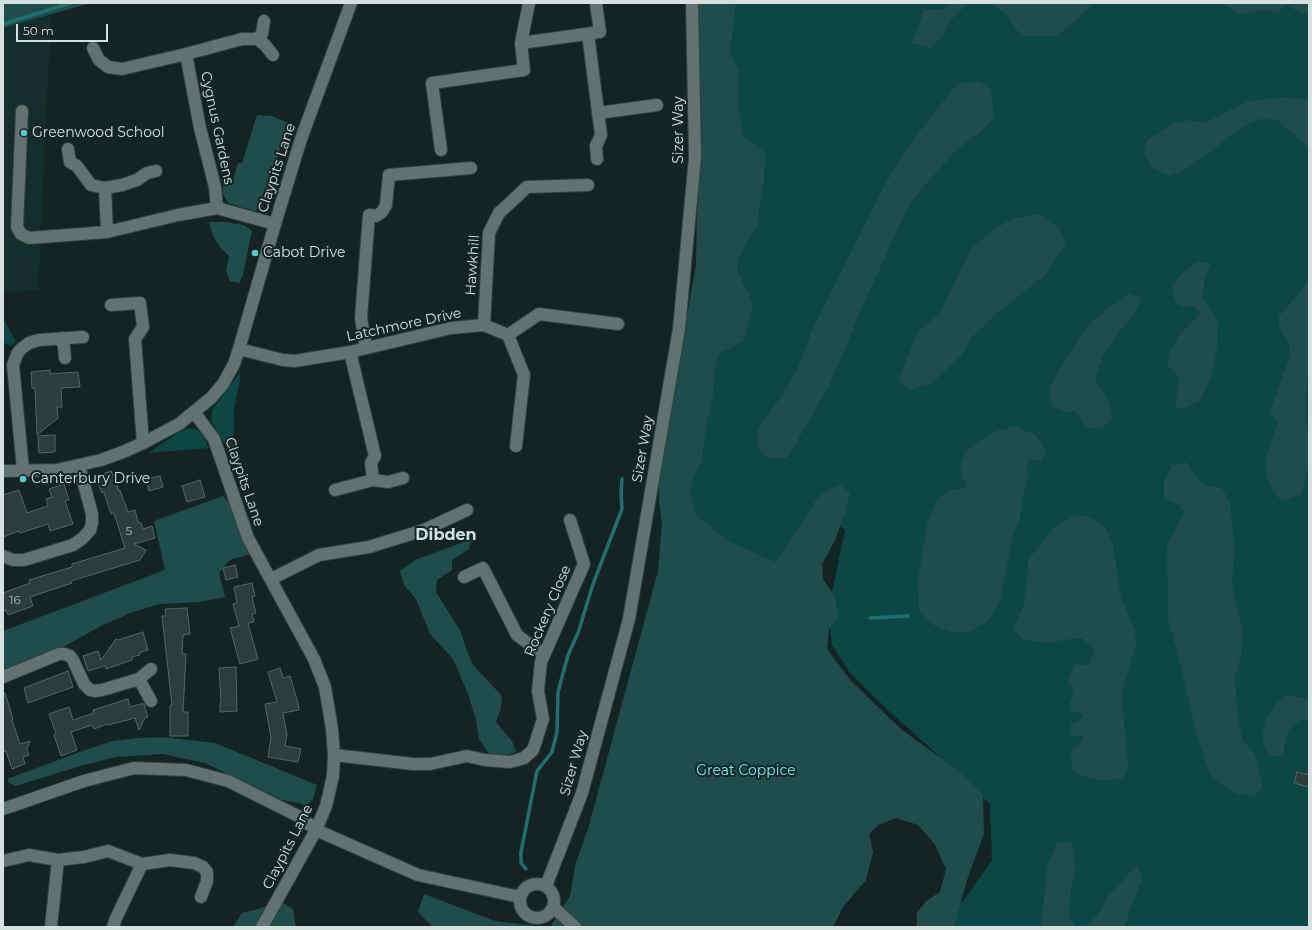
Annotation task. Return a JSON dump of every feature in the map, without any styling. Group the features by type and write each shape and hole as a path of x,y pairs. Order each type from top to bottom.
{"street":[{"name":"Claypits Lane","path":"262,927 316,830 326,806 333,776 334,755 331,722 325,687 314,659 248,538 214,439 194,412 211,398 223,384 234,364 301,139 351,3"},
{"path":"441,150 432,83 524,70 521,43 529,3"},
{"path":"596,3 594,33 598,113 601,135 596,146 597,159"},
{"name":"Sizer Way","path":"546,886 582,794 629,619 679,328 695,157 692,3"},
{"path":"257,39 262,34 264,21"},
{"path":"521,43 594,33"},
{"path":"93,48 99,60 108,68 122,70 242,39 257,39 265,45 273,55"},
{"name":"Cygnus Gardens","path":"186,54 200,128 215,187 217,208"},
{"path":"598,113 658,105"},
{"path":"22,112 17,227 22,234 29,238 107,232 217,208 275,224"},
{"path":"68,150 70,162 77,166 92,185 104,188 122,185 137,180 147,173 156,171"},
{"path":"366,348 361,318 369,215 376,216 382,212 386,205 389,175 472,168"},
{"name":"Hawkhill","path":"484,325 489,233 499,213 526,187 588,185"},
{"path":"104,188 107,232"},
{"path":"111,305 140,303 143,327 135,339 143,443"},
{"path":"516,446 524,375 508,335 539,314 618,324"},
{"name":"Latchmore Drive","path":"239,350 283,360 295,361 350,352 451,328 484,325 508,335"},
{"path":"23,470 13,366 17,354 29,343 40,340 83,336"},
{"path":"63,338 65,358"},
{"path":"350,352 375,456 371,463 373,480"},
{"path":"3,471 56,470 101,460 143,443 179,424 194,412"},
{"path":"4,561 24,560 73,545 84,538 89,532 92,523 92,514 79,466"},
{"path":"335,490 373,480 388,482 403,478"},
{"path":"270,579 319,555 369,547 424,530 467,510"},
{"name":"Rockery Close","path":"334,755 424,764 467,756 485,760 510,762 524,758 533,750 543,720 538,691 541,662 584,564 570,520"},
{"path":"464,577 483,568 517,635 544,655"},
{"path":"3,677 59,654 70,656 84,684 90,690 95,691 140,679 151,669"},
{"path":"140,679 151,700"},
{"path":"4,804 134,768 186,770 228,781 300,817 316,830 418,875 520,897"},
{"path":"3,861 29,855 58,860 84,857 108,851 142,864 170,860 194,863 203,867 207,872 207,882 201,896"},
{"path":"51,927 58,860"},
{"path":"113,927 142,864"},
{"path":"535,884 546,886 552,893 554,900 553,907 546,916 533,918 527,916 522,911 520,906 520,897 523,890 529,885 535,884"},
{"path":"553,907 575,927"}],"shaded area":[{"path":"716,3 1309,3 1309,927 951,927 954,914 992,860 990,804 850,673 832,645 828,611 845,530 823,512 754,590 670,530 687,441"},
{"name":"Greenwood School","path":"51,15 38,290 3,293 3,28"},
{"path":"3,318 16,342 11,346 3,342"},
{"path":"239,374 241,375 234,409 233,446 227,448 212,422 211,417 213,408"},
{"path":"189,428 196,429 203,435 209,448 148,453 181,431"}],"green space":[{"path":"3,3 91,3 3,28"},
{"name":"Great Coppice","path":"696,3 736,3 730,54 739,71 739,111 743,136 765,151 764,183 756,228 738,259 737,272 753,304 744,341 720,353 715,365 713,396 706,426 701,464 692,478 691,495 695,514 728,541 775,562 807,516 817,498 840,484 850,493 846,510 835,540 822,564 823,579 835,597 838,616 829,629 827,649 851,681 902,730 962,773 983,795 984,834 968,877 954,927 917,927 917,913 926,901 940,892 946,869 934,843 918,825 896,818 878,825 869,834 873,852 866,880 843,907 833,927 550,927 570,896 576,862 588,829 658,571 662,523 659,501 659,474 696,265 699,113"},
{"path":"948,3 968,3 951,20 943,36 930,48 912,43 924,10 947,8"},
{"path":"989,3 1092,3 1092,5 1058,36 1021,36 1005,13"},
{"path":"1222,3 1309,3 1309,12 1301,13 1286,5 1276,12 1260,10 1240,14"},
{"path":"979,81 991,89 994,117 979,133 954,152 910,203 862,307 826,392 787,458 768,458 757,447 758,430 790,383 802,359 811,332 884,186 909,145 957,84"},
{"path":"1286,97 1309,100 1309,148 1278,120 1261,119 1241,128 1188,168 1170,176 1152,168 1144,154 1147,140 1174,123 1190,120 1205,123 1248,101"},
{"path":"257,115 272,116 288,123 262,208 254,211 228,203 223,194 223,179 232,183 238,163 242,163"},
{"path":"1038,214 1060,228 1066,244 1044,276 994,316 973,336 959,358 949,368 930,384 909,390 898,380 919,330 940,313 970,250 991,232 1011,219"},
{"path":"209,222 225,222 244,225 252,231 243,275 239,283 230,281 226,271 229,256 220,247 213,236"},
{"path":"1198,261 1210,264 1204,280 1203,297 1218,322 1217,349 1211,377 1200,401 1183,409 1175,407 1180,377 1167,366 1170,353 1178,336 1200,313 1193,306 1181,307 1176,303 1171,287 1183,273"},
{"path":"1309,279 1309,362 1305,406 1309,465 1301,495 1281,501 1268,480 1265,462 1278,421 1269,413 1290,357 1289,343 1279,327 1279,316"},
{"path":"1130,293 1141,298 1135,313 1120,331 1102,358 1095,379 1109,403 1112,418 1102,429 1089,428 1083,424 1079,415 1074,411 1065,412 1052,406 1049,388 1079,338 1091,323 1112,305"},
{"path":"1013,426 1034,434 1043,445 1046,452 1041,461 1029,459 1027,467 1029,477 1022,500 1020,520 1013,533 1001,599 988,621 969,632 951,632 931,624 919,611 918,579 927,525 935,503 947,491 966,487 960,466 965,452 977,442 994,432"},
{"path":"1186,462 1203,485 1222,488 1230,503 1235,550 1232,580 1235,602 1243,632 1241,655 1235,678 1238,722 1243,741 1255,754 1263,788 1253,796 1236,794 1209,773 1197,736 1177,650 1168,619 1167,545 1185,512 1177,504 1164,499 1164,482 1172,466"},
{"path":"223,496 234,507 251,554 230,560 219,573 225,597 200,602 160,604 130,613 101,626 65,646 3,671 3,631 165,570 154,521"},
{"path":"1074,515 1090,517 1105,527 1113,545 1121,598 1135,629 1136,645 1122,692 1126,751 1129,766 1121,779 1101,780 1088,778 1072,771 1071,757 1073,748 1080,744 1084,736 1072,736 1070,732 1071,724 1076,723 1083,717 1079,713 1071,711 1070,703 1073,696 1072,687 1067,681 1074,664 1089,665 1095,649 1082,638 1048,643 1023,640 1013,629 1023,607 1027,582 1028,560 1054,528"},
{"path":"472,539 469,549 452,560 452,570 437,580 436,592 461,632 473,665 502,696 501,708 496,722 512,741 516,752 503,756 489,754 479,739 476,720 468,694 453,659 430,634 416,599 404,585 400,571 415,560"},
{"path":"1288,695 1309,699 1309,720 1300,720 1288,731 1283,757 1269,756 1263,745 1263,733 1267,716 1276,704"},
{"path":"162,737 215,743 317,785 313,799 306,806 299,803 282,800 205,763 163,754 116,757 80,766 16,786 9,783 7,779 112,741"},
{"path":"1071,841 1076,864 1068,916 1076,927 1041,927 1047,866 1057,843"},
{"path":"1137,865 1142,879 1124,927 1083,927 1095,918 1109,895"},
{"path":"424,894 495,921 545,927 433,927 418,912"},
{"path":"280,901 293,909 296,927 233,927 242,913"}],"building":[{"path":"50,370 50,374 78,372 80,387 61,388 62,407 57,407 58,418 37,435 35,388 32,388 31,372"},
{"path":"55,435 55,452 39,453 38,436"},
{"path":"111,471 128,512 135,510 138,522 141,523 143,529 152,526 155,538 134,544 146,550 140,560 71,581 72,583 30,597 33,606 8,615 6,610 3,611 3,593 30,583 29,580 72,567 72,564 125,548 114,513 111,514 104,492 102,493 96,479 98,479 97,476"},
{"path":"160,476 163,487 149,491 146,479"},
{"path":"200,480 205,497 187,502 182,486"},
{"path":"64,484 69,500 65,501 73,524 50,531 48,524 20,533 19,531 3,537 3,495 19,490 27,513 48,506 46,499 52,497 49,489"},
{"path":"235,565 238,577 226,580 223,568"},
{"path":"252,583 255,596 252,597 256,613 252,614 254,622 248,623 258,659 240,664 230,628 239,626 233,604 237,603 234,587"},
{"path":"187,608 190,634 183,635 182,654 186,654 183,712 188,712 188,736 170,736 170,706 172,705 162,616 166,616 165,609"},
{"path":"143,632 148,650 139,653 140,655 132,657 132,660 106,669 105,666 88,671 83,656 98,651 101,660 116,639 118,640"},
{"path":"236,667 237,711 220,712 221,702 219,668"},
{"path":"280,668 283,678 290,676 298,703 299,710 283,713 287,735 285,746 301,749 298,762 268,757 271,738 265,704 277,702 268,672"},
{"path":"68,671 73,687 28,703 24,688"},
{"path":"3,693 5,693 20,744 30,741 27,749 29,755 23,757 25,764 12,769 6,751 3,752"},
{"path":"128,699 130,707 144,704 148,717 145,718 139,730 135,718 107,724 94,729 92,725 71,732 77,750 61,756 54,735 56,734 49,714 69,707 73,720 94,713 93,710"},
{"path":"1297,772 1309,775 1309,787 1294,783"}],"waterway":[{"path":"3,24 71,3"},
{"path":"526,869 521,863 521,852 537,771 552,752 557,732 558,692 568,655 578,633 593,584 622,509 622,479"},
{"path":"870,618 908,616"}],"place":[{"name":"Greenwood School","path":"24,133"},
{"name":"Cabot Drive","path":"255,253"},
{"name":"Canterbury Drive","path":"23,479"}],"district":[{"name":"Dibden","path":"446,535"}]}
